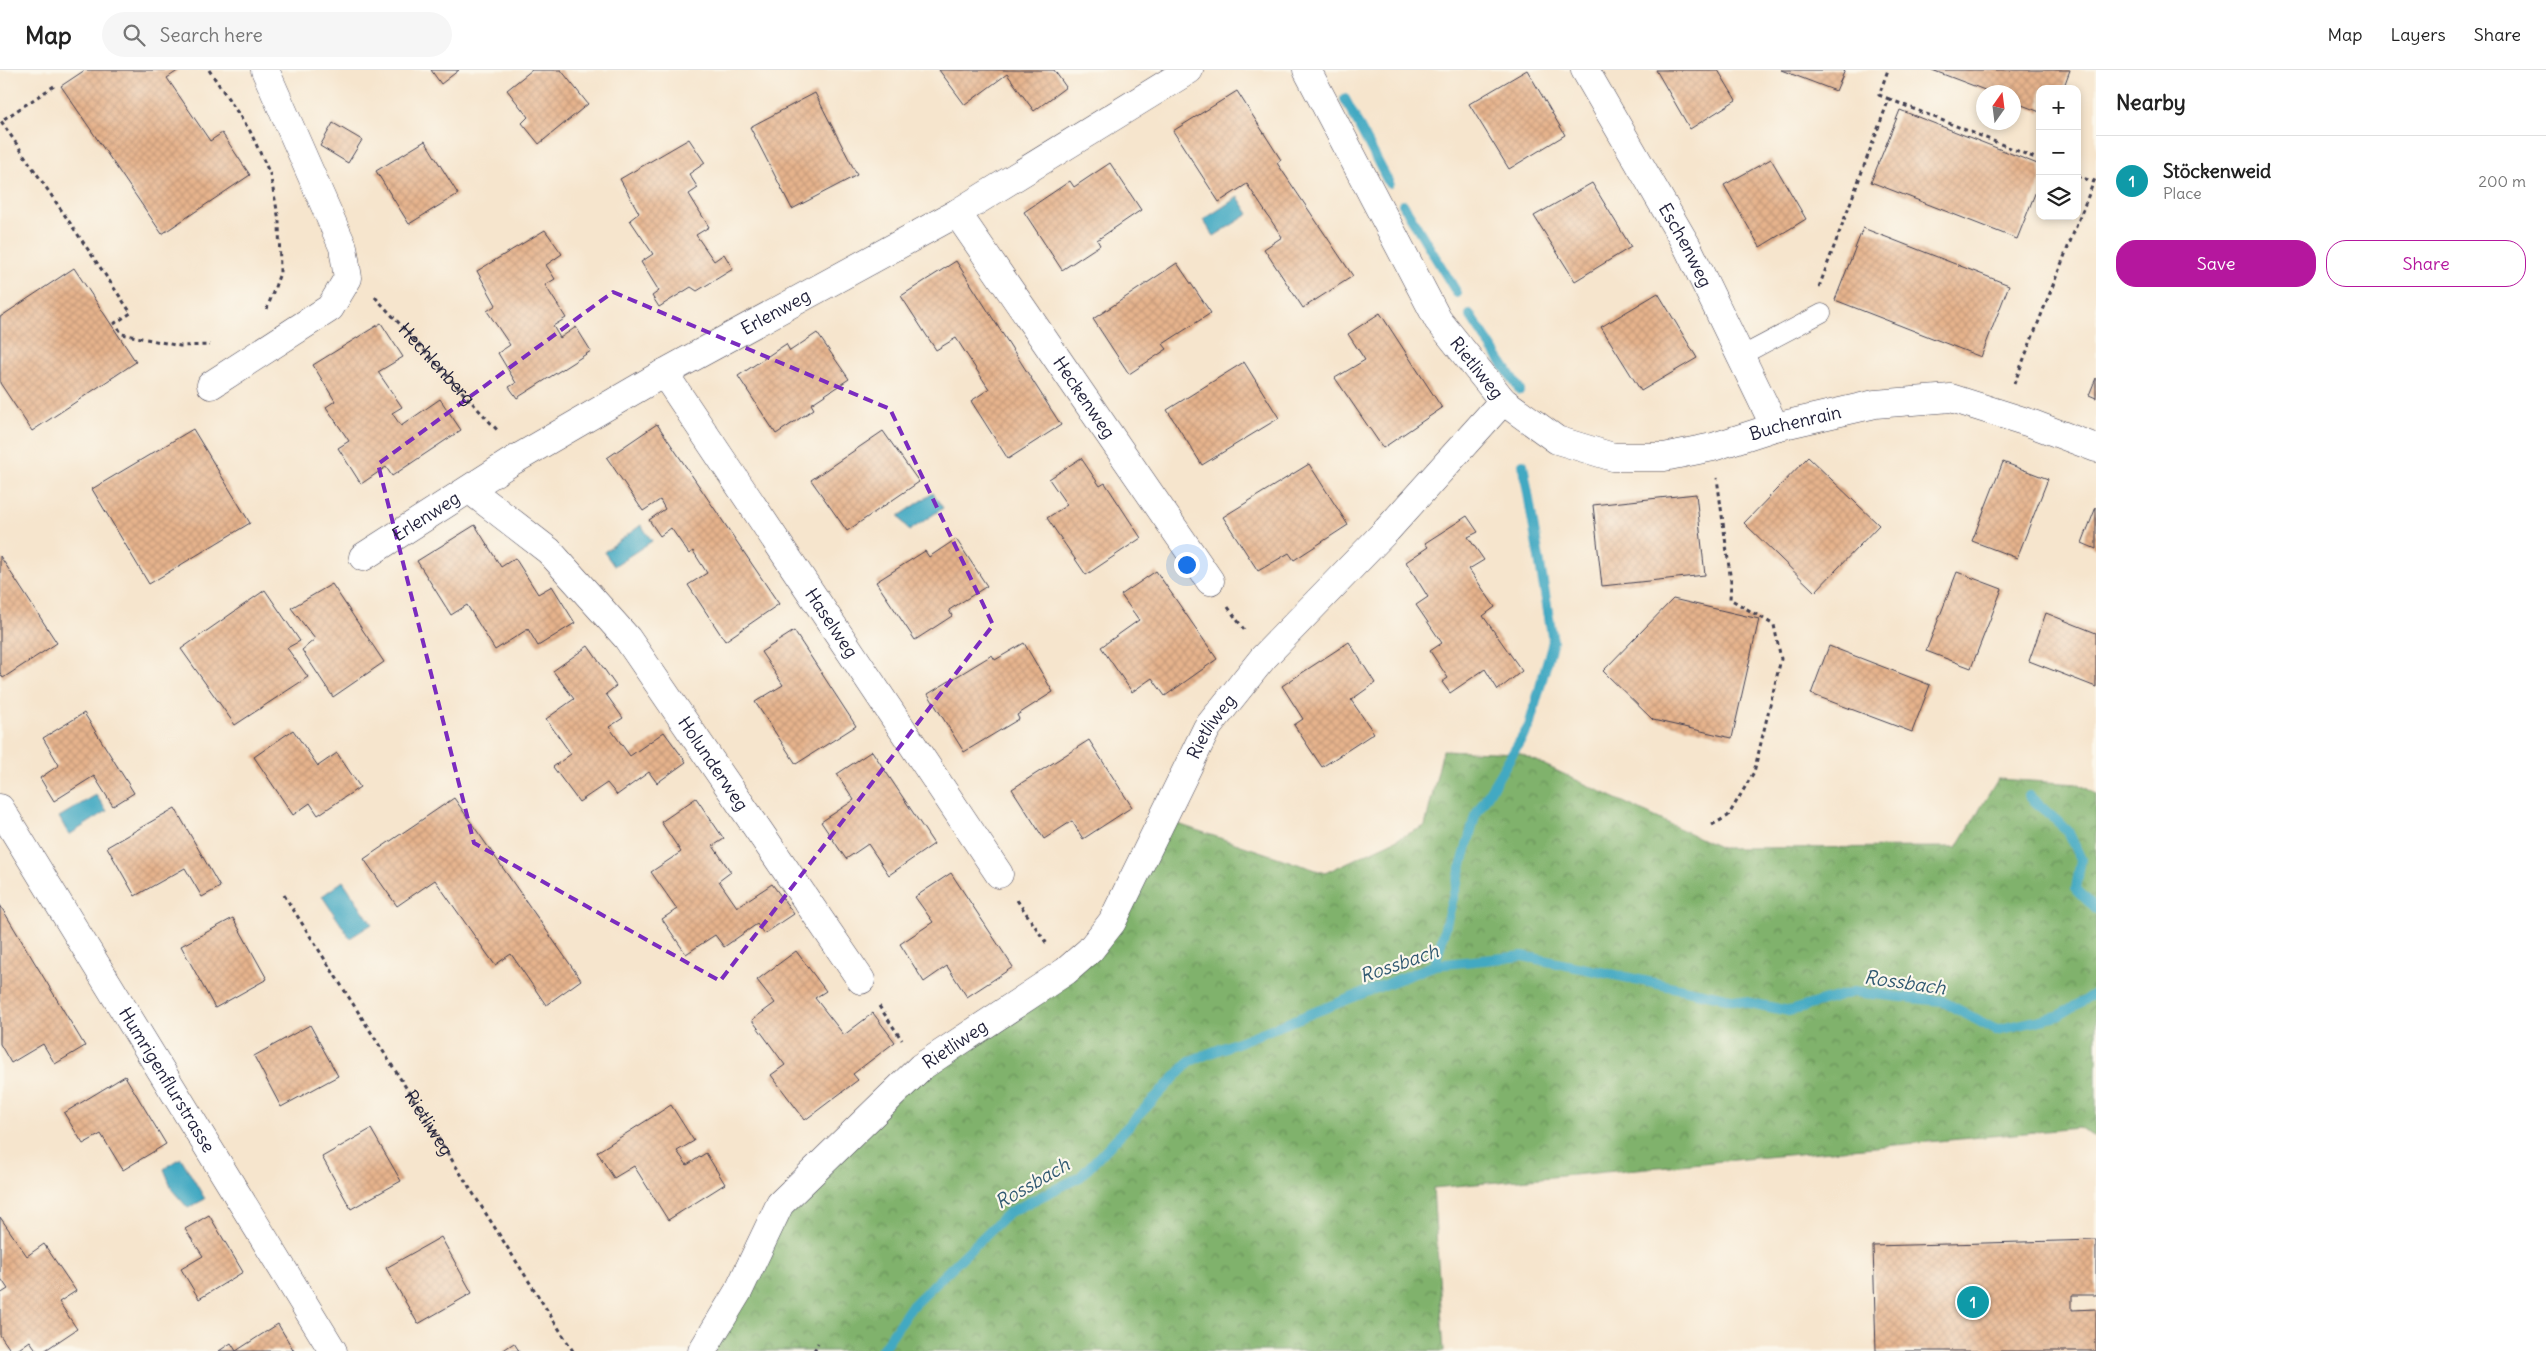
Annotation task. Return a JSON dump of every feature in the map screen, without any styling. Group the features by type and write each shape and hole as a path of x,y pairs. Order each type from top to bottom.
{"street":[{"path":"211,385 330,308 348,278 343,247 265,70"},
{"name":"Erlenweg","path":"363,557 511,462 664,374 957,214 1189,70"},
{"name":"Rietliweg","path":"702,1351 739,1290 780,1204 921,1068 1066,971 1090,950 1112,922 1207,728 1264,658 1387,530 1503,401 1438,320 1306,70"},
{"name":"Eschenweg","path":"1585,70 1687,246 1775,427"},
{"name":"Heckenweg","path":"957,214 1210,581"},
{"name":"Haselweg","path":"664,374 999,874"},
{"name":"Buchenrain","path":"1503,401 1557,440 1613,457 1664,457 1713,447 1775,427 1875,404 1951,398 2096,448"},
{"name":"Holunderweg","path":"470,490 549,551 626,638 862,980"},
{"name":"Humrigenflurstrasse","path":"0,808 333,1351"}],"lane":[{"path":"1741,356 1822,313"}],"path":[{"path":"209,70 250,131 270,174 279,220 280,274 269,306 263,312"},
{"path":"1888,70 1879,95 2036,158"},
{"path":"54,86 1,121 131,312 115,323 122,334 180,346 208,346 217,342"},
{"path":"1822,313 1815,299 1890,99"},
{"path":"2002,415 2096,176"},
{"path":"2081,177 2094,182"},
{"name":"Hechlenberg","path":"348,278 380,302 499,433 511,462"},
{"path":"1712,824 1728,816 1754,772 1781,659 1774,625 1730,599 1731,582 1713,447"},
{"path":"1210,581 1264,658"},
{"path":"999,874 1066,971"},
{"name":"Rietliweg","path":"284,895 574,1351"},
{"path":"862,980 921,1068"},
{"path":"814,1351 818,1343"}],"highlighted area":[{"path":"613,292 890,409 993,625 720,981 474,843 378,464"}],"green space":[{"path":"1443,750 1519,753 1721,848 1957,847 1998,779 2079,784 2096,794 2096,1137 2078,1128 1433,1188 1444,1351 702,1351 780,1204 921,1067 1066,971 1163,819 1325,873 1425,826"}],"water":[{"path":"1238,197 1249,214 1214,236 1203,220"},
{"path":"933,493 943,508 909,531 899,516"},
{"path":"641,525 652,541 614,566 604,552"},
{"path":"96,795 107,811 69,835 59,817"},
{"path":"343,881 372,924 350,938 322,896"},
{"path":"181,1158 205,1199 188,1208 173,1191 164,1169"}],"building":[{"path":"85,70 179,70 167,78 210,141 222,133 250,175 162,234 61,86"},
{"path":"431,70 459,70 441,84"},
{"path":"532,70 561,70 588,104 539,144 522,123 528,117 507,90"},
{"path":"939,70 1054,70 1066,87 1034,111 1007,74 965,105"},
{"path":"1527,70 1565,135 1509,169 1469,104"},
{"path":"1656,70 1718,70 1736,100 1690,129"},
{"path":"1781,70 1845,70 1836,91"},
{"path":"1932,70 2070,70 2064,85 2036,85 2036,110 2021,105 2021,85 1976,85 1976,87"},
{"path":"1237,91 1281,160 1277,163 1353,276 1303,308 1264,249 1282,237 1247,184 1219,202 1173,131"},
{"path":"815,93 857,175 792,209 750,127"},
{"path":"1900,110 2036,163 2036,191 2017,239 1871,182"},
{"path":"333,123 362,140 348,163 320,146"},
{"path":"689,139 705,163 689,174 698,188 689,194 709,227 696,235 714,261 724,254 733,269 697,291 691,287 659,307 652,296 659,291 641,262 653,254 630,220 639,213 620,179"},
{"path":"425,141 458,194 409,224 376,171"},
{"path":"1771,159 1806,219 1760,247 1724,185"},
{"path":"1110,163 1141,210 1097,240 1100,245 1062,270 1024,212 1070,181 1074,187"},
{"path":"1592,183 1631,247 1575,281 1534,216"},
{"path":"1863,228 2009,285 1981,357 1835,300"},
{"path":"545,230 562,254 546,265 555,279 545,285 566,318 553,326 560,338 576,327 591,351 517,398 509,387 516,383 498,353 510,345 487,311 496,305 477,271"},
{"path":"956,261 1061,425 1008,459 971,401 989,389 956,338 936,350 901,296"},
{"path":"1177,263 1211,313 1163,344 1167,349 1129,374 1093,319"},
{"path":"74,268 136,362 32,431 0,383 0,317"},
{"path":"1658,293 1697,358 1641,391 1601,327"},
{"path":"1380,313 1442,408 1383,448 1335,378 1365,360 1348,334"},
{"path":"381,323 403,357 378,372 402,407 392,413 401,426 440,399 461,430 392,476 386,467 361,484 338,448 349,441 326,407 335,401 313,365"},
{"path":"817,333 849,379 811,404 814,409 776,434 738,376 786,344 790,351"},
{"path":"1244,362 1279,418 1202,465 1167,410"},
{"path":"2096,378 2096,398 2089,395"},
{"path":"657,424 779,604 725,641 688,585 707,573 693,551 689,554 671,528 660,536 649,520 665,509 660,500 643,511 607,458"},
{"path":"193,429 250,523 149,584 92,489"},
{"path":"883,431 919,482 847,531 811,480"},
{"path":"1808,457 1879,525 1815,592 1744,523"},
{"path":"1081,458 1100,486 1105,483 1141,538 1086,575 1047,518 1067,505 1049,479"},
{"path":"2003,462 2048,479 2017,558 1972,541"},
{"path":"1309,464 1348,525 1294,560 1289,553 1258,571 1223,517"},
{"path":"1696,494 1705,575 1602,586 1593,505"},
{"path":"2096,507 2096,549 2082,543"},
{"path":"1467,516 1478,532 1468,537 1484,560 1469,569 1495,607 1483,616 1522,671 1498,690 1485,669 1450,693 1442,682 1448,678 1430,651 1442,643 1416,605 1428,597 1406,562 1428,547 1425,543"},
{"path":"475,525 501,567 515,558 538,594 552,586 575,623 538,646 528,629 495,650 467,605 451,615 417,561"},
{"path":"956,539 987,586 949,610 952,616 915,640 876,582 925,551 929,557"},
{"path":"0,556 57,643 3,678 0,673"},
{"path":"1156,571 1217,659 1165,696 1152,678 1132,692 1101,647 1139,620 1121,595"},
{"path":"1957,572 2002,589 1971,668 1926,651"},
{"path":"332,584 384,662 333,697 302,650 315,639 291,608"},
{"path":"265,590 300,641 287,648 308,677 235,725 181,649"},
{"path":"1673,599 1759,619 1732,738 1653,720 1603,671"},
{"path":"2046,613 2096,633 2096,687 2029,661"},
{"path":"794,631 856,726 796,764 755,702 783,685 761,652"},
{"path":"1349,642 1375,683 1351,700 1374,733 1322,767 1294,725 1303,719 1282,686"},
{"path":"1024,643 1053,692 1017,715 1019,719 964,752 928,694 992,655 995,660"},
{"path":"588,646 616,686 606,694 623,718 609,727 630,756 664,732 686,762 657,783 649,772 617,795 607,783 579,802 553,767 571,754 546,719 574,699 553,671"},
{"path":"1829,646 1930,685 1912,732 1811,694"},
{"path":"84,713 134,793 113,806 94,776 54,801 40,778 59,765 43,738"},
{"path":"293,730 318,766 337,753 360,787 318,815 310,803 293,815 254,757"},
{"path":"1089,740 1132,807 1083,839 1072,821 1044,839 1012,789"},
{"path":"872,751 934,844 889,875 868,844 846,859 821,822 854,800 837,774"},
{"path":"454,798 581,980 546,1005 511,954 495,965 435,880 397,906 364,859"},
{"path":"696,798 724,839 713,846 731,872 719,881 737,907 772,884 794,914 764,934 757,924 724,947 715,935 686,954 662,919 677,909 651,872 681,852 661,822"},
{"path":"175,808 220,887 202,897 185,868 135,896 107,847"},
{"path":"951,873 1013,967 967,997 947,966 924,982 900,944 933,922 915,897"},
{"path":"0,905 85,1046 55,1064 43,1044 11,1063 0,1044"},
{"path":"233,918 267,979 215,1008 181,946"},
{"path":"796,951 826,991 815,998 844,1035 873,1013 895,1042 853,1074 858,1080 805,1120 771,1075 785,1065 752,1020 775,1003 757,980"},
{"path":"310,1025 338,1076 281,1107 254,1056"},
{"path":"125,1076 166,1144 123,1170 101,1134 83,1144 64,1113"},
{"path":"671,1105 694,1141 677,1151 687,1165 706,1153 725,1184 668,1220 634,1166 614,1178 597,1152"},
{"path":"371,1129 401,1181 351,1209 322,1157"},
{"path":"209,1215 243,1272 199,1299 181,1269 203,1256 185,1229"},
{"path":"0,1217 27,1256 44,1244 76,1291 59,1302 77,1329 44,1351 37,1351 30,1341 16,1351 11,1351 0,1335 0,1294 8,1289 0,1277"},
{"path":"441,1237 472,1293 418,1324 386,1268"},
{"path":"2096,1240 2096,1295 2072,1295 2072,1310 2096,1309 2096,1351 1876,1351 1873,1246"},
{"path":"278,1324 294,1351 236,1351"},
{"path":"231,1343 236,1351 219,1351"},
{"path":"514,1343 519,1351 502,1351"}],"waterway":[{"path":"1345,99 1389,183"},
{"path":"1403,204 1457,293"},
{"path":"1470,315 1520,390"},
{"path":"1435,965 1475,816 1529,726 1553,641 1523,464"},
{"path":"2029,796 2068,831 2081,859 2076,889 2096,909"},
{"name":"Rossbach","path":"881,1351 911,1307 1008,1213 1080,1177 1190,1061 1435,965 1523,956 1789,1011 1853,992 1942,1001 1996,1030 2058,1016 2096,993"}],"place":[{"name":"Stöckenweid","path":"1973,1302"}]}
